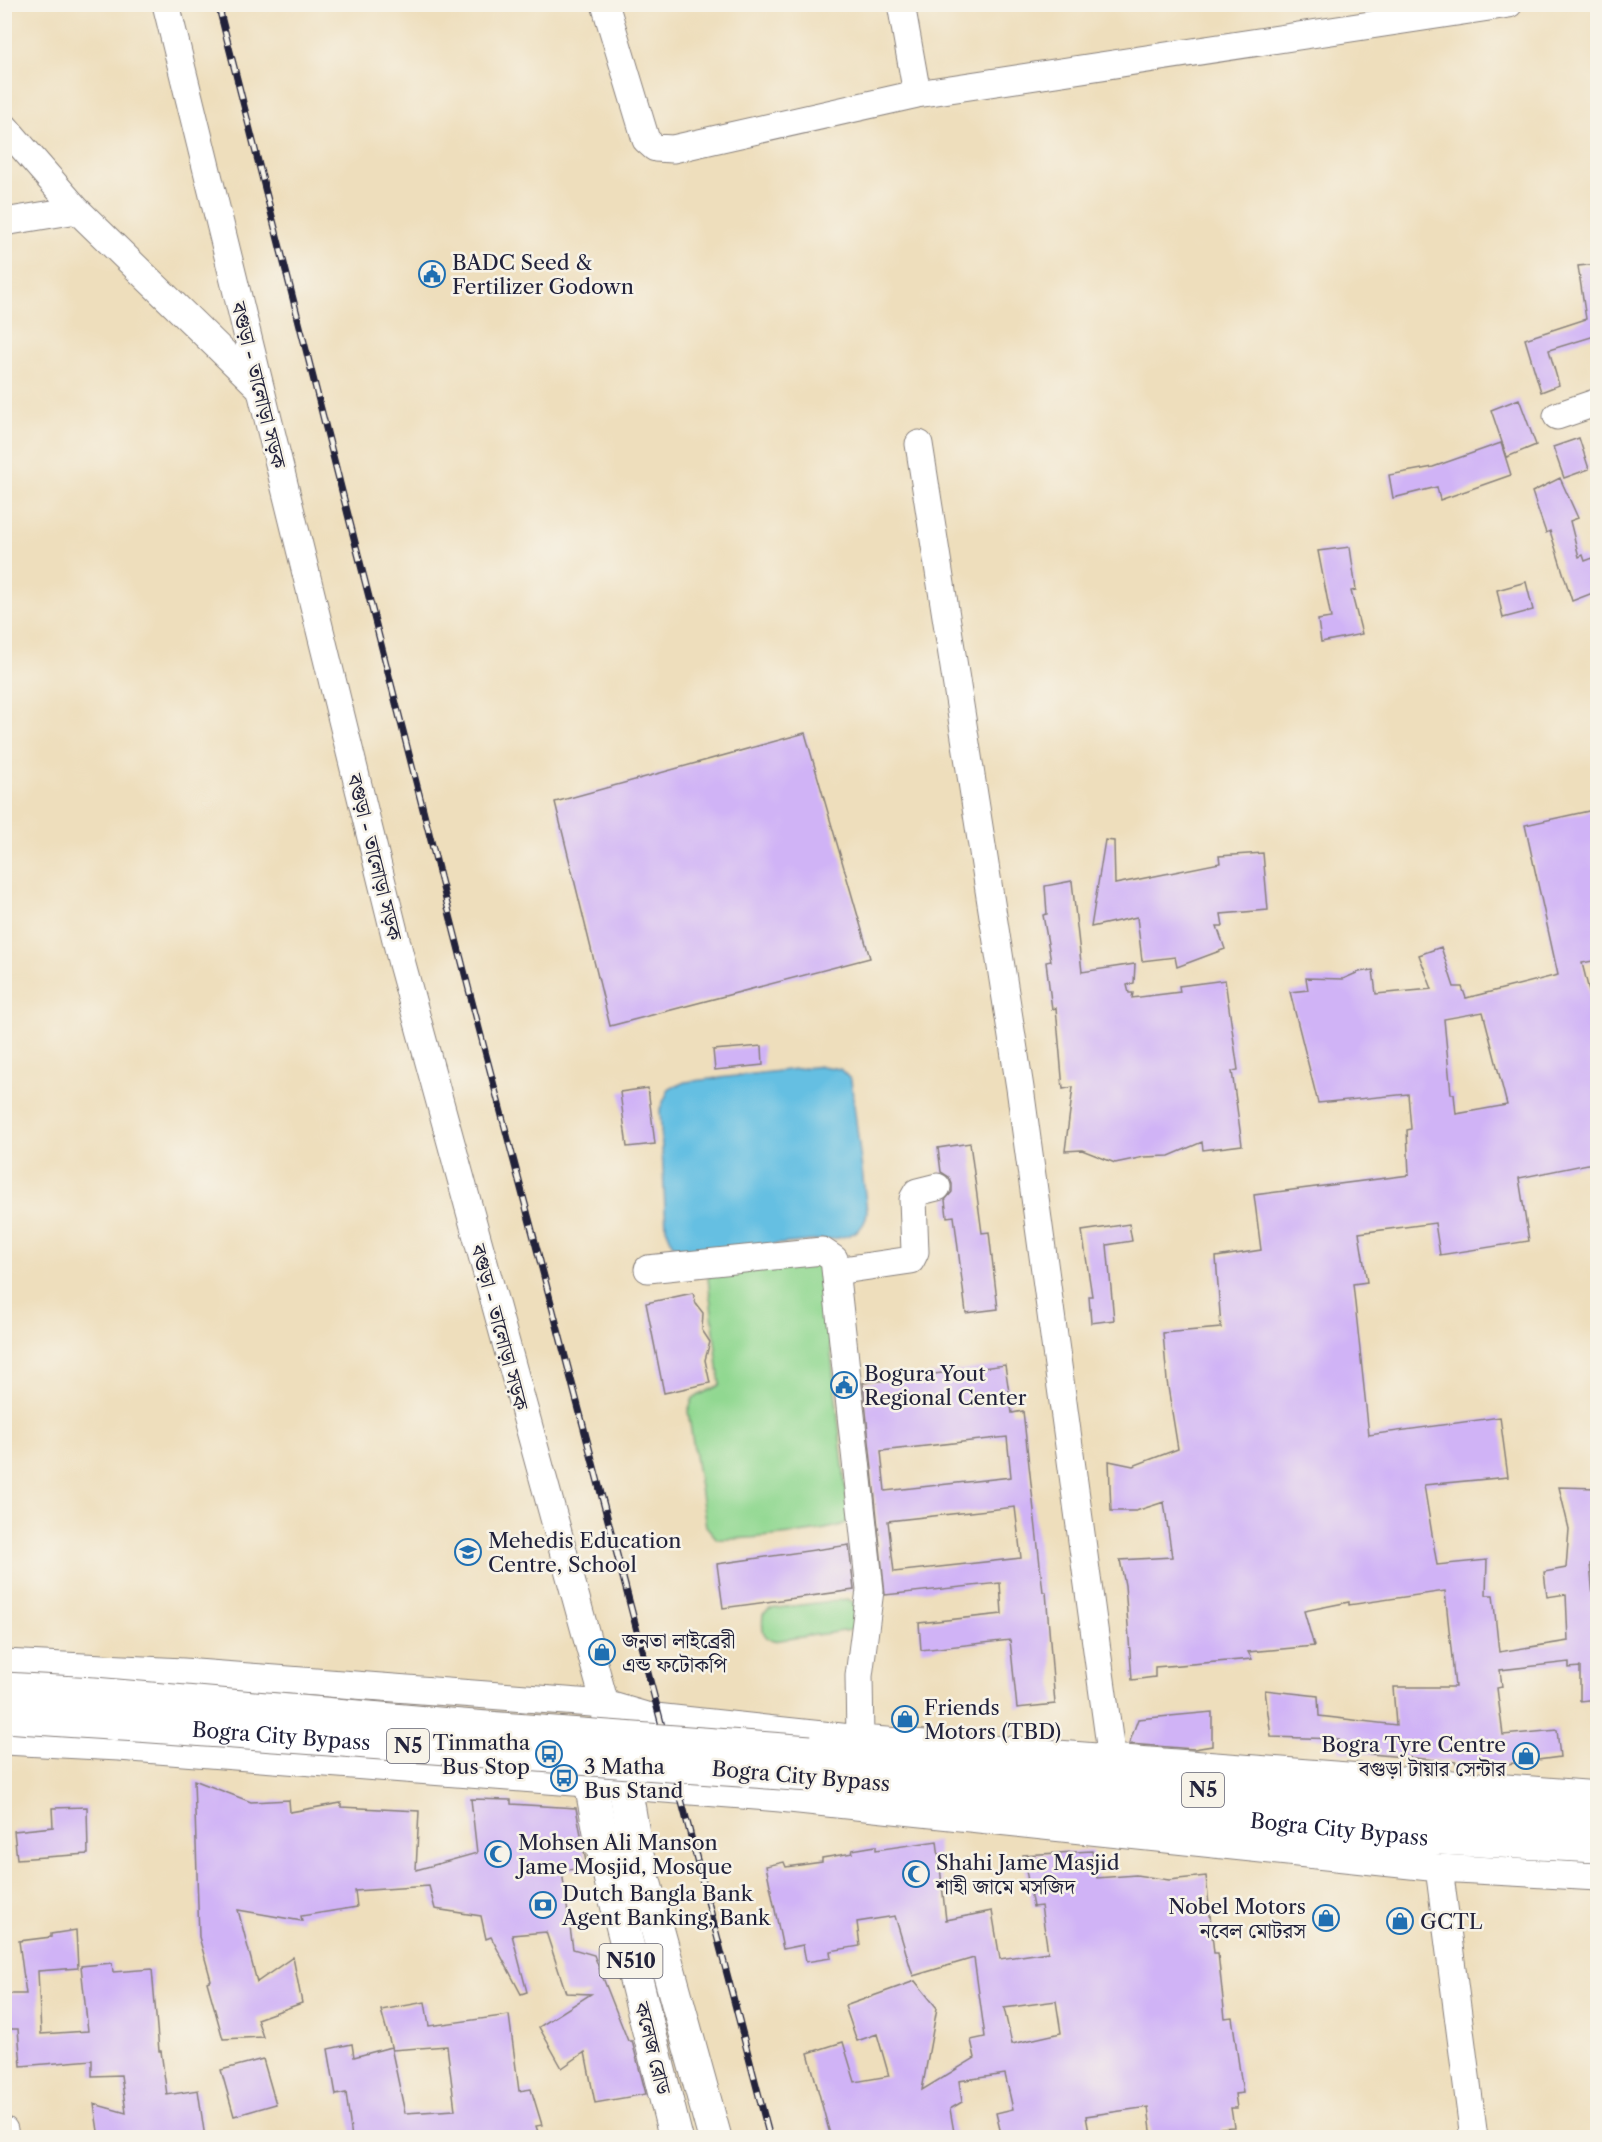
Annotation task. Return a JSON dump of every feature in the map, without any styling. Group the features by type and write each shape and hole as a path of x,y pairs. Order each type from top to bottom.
{"highway":[{"name":"Bogra City Bypass","path":"4,1689 94,1694 461,1726 810,1752 1146,1786 1598,1817"},
{"name":"Bogra City Bypass","path":"4,1716 229,1730 476,1752 811,1775 1419,1837 1598,1846"},
{"name":"কলেজ রোড","path":"608,1785 604,1853 676,2138"},
{"name":"কলেজ রোড","path":"608,1785 636,1852 716,2138"}],"street":[{"name":"বগুড়া - তালোড়া সড়ক","path":"166,4 402,964 604,1704 608,1785"},
{"path":"605,4 646,140 655,148 673,149 917,94 1509,4"},
{"path":"901,4 917,94"},
{"path":"4,126 77,210 260,387"},
{"path":"4,222 77,210"},
{"path":"1557,416 1598,402"},
{"path":"920,444 1020,1088 1112,1760"},
{"path":"836,1270 911,1260 915,1252 913,1199 917,1192 938,1187"},
{"path":"648,1269 826,1250 834,1258 870,1590 859,1676 860,1739"},
{"path":"4,1663 183,1672 604,1704 646,1716 860,1739 1112,1760 1598,1795"},
{"path":"4,1741 130,1748 780,1798 1439,1868 1598,1877"},
{"path":"1439,1868 1474,2138"},
{"path":"4,2130 5,2138"}],"green space":[{"path":"814,1263 822,1268 849,1521 827,1529 808,1532 717,1539 706,1526 688,1411 693,1398 720,1385 708,1278 710,1274"},
{"path":"847,1599 855,1603 854,1629 773,1641 764,1634 763,1614 770,1609"}],"water":[{"path":"821,1066 840,1069 851,1080 867,1211 861,1228 846,1236 833,1239 693,1252 673,1245 666,1228 660,1109 669,1089 685,1082"}],"building":[{"path":"1598,264 1598,335 1549,350 1559,385 1541,392 1525,339 1586,319 1578,266"},
{"path":"1519,399 1536,445 1507,457 1491,410"},
{"path":"1579,438 1589,469 1564,478 1553,447"},
{"path":"1501,443 1511,475 1440,500 1437,487 1393,498 1389,475 1433,467"},
{"path":"1560,478 1578,518 1570,521 1579,557 1583,555 1585,561 1598,556 1598,591 1572,601 1550,531 1546,533 1532,492"},
{"path":"1350,547 1356,590 1351,591 1362,634 1321,642 1318,620 1331,618 1318,551"},
{"path":"1526,582 1533,610 1503,618 1497,590"},
{"path":"805,733 870,958 610,1026 555,802"},
{"path":"1598,809 1598,960 1582,963 1598,1026 1598,1162 1519,1178 1529,1241 1440,1255 1435,1223 1359,1233 1367,1282 1353,1284 1369,1435 1500,1417 1508,1477 1424,1485 1437,1565 1487,1560 1486,1595 1493,1595 1499,1652 1568,1641 1566,1594 1547,1597 1544,1572 1566,1568 1569,1529 1559,1487 1598,1488 1598,1563 1590,1564 1594,1607 1598,1607 1598,1699 1580,1701 1580,1667 1569,1668 1569,1662 1500,1670 1502,1687 1497,1688 1503,1735 1557,1730 1560,1757 1507,1764 1457,1768 1456,1762 1339,1751 1339,1739 1271,1737 1265,1690 1318,1696 1319,1716 1396,1725 1393,1687 1455,1687 1445,1591 1349,1605 1349,1602 1304,1611 1314,1646 1248,1652 1252,1659 1155,1667 1155,1677 1132,1680 1125,1585 1120,1560 1172,1557 1164,1502 1136,1511 1111,1511 1109,1461 1133,1466 1178,1449 1167,1381 1163,1333 1221,1328 1216,1257 1261,1250 1254,1195 1409,1175 1407,1130 1411,1129 1408,1094 1318,1103 1290,992 1308,990 1306,978 1343,979 1359,972 1373,970 1376,994 1432,989 1419,955 1441,947 1454,987 1462,987 1466,998 1558,975 1525,825","holes":["1483,1012 1507,1105 1456,1114 1454,1094 1451,1094 1444,1019"]},
{"path":"1105,840 1114,841 1115,884 1220,863 1219,856 1263,853 1268,910 1221,914 1223,926 1217,926 1225,949 1177,967 1175,957 1142,961 1137,917 1091,927"},
{"path":"1072,881 1082,972 1135,964 1134,983 1127,985 1129,993 1133,993 1132,998 1180,992 1179,986 1225,980 1238,1070 1232,1071 1242,1145 1203,1150 1202,1142 1169,1156 1144,1157 1115,1163 1082,1150 1065,1151 1073,1087 1063,1089 1056,1008 1052,1009 1046,962 1051,961 1043,915 1047,914 1045,886"},
{"path":"762,1046 763,1065 715,1070 713,1050"},
{"path":"648,1088 655,1144 627,1147 620,1092"},
{"path":"970,1143 982,1233 989,1232 998,1309 966,1313 954,1216 947,1217 945,1200 952,1192 952,1184 949,1177 941,1172 938,1148"},
{"path":"1129,1224 1132,1241 1107,1245 1114,1320 1091,1323 1089,1296 1092,1296 1082,1231"},
{"path":"693,1293 696,1304 703,1313 702,1330 710,1342 705,1360 710,1383 664,1393 646,1303"},
{"path":"1005,1365 1012,1413 1023,1411 1043,1592 1046,1592 1055,1704 1017,1708 1010,1640 921,1650 919,1623 1002,1614 1000,1583 885,1595 863,1383","holes":["1007,1437 1011,1477 885,1491 881,1451","1015,1507 1021,1558 894,1572 888,1521"]},
{"path":"849,1545 854,1590 723,1608 717,1564"},
{"path":"1212,1712 1212,1746 1194,1749 1129,1744 1138,1719"},
{"path":"194,1780 251,1802 289,1800 290,1812 341,1803 341,1807 419,1811 416,1870 477,1853 471,1799 511,1800 511,1804 576,1808 587,1867 562,1871 573,1949 594,1955 628,2041 632,2041 646,2094 595,2103 585,2052 562,2068 539,2027 591,1994 566,1993 546,1932 512,1935 527,1992 521,1994 491,1937 486,1939 481,1916 435,1909 429,1886 355,1891 357,1907 301,1916 302,1921 238,1910 257,1982 293,1957 302,2003 257,2019 263,2037 223,2039 207,1982 211,1980 199,1937"},
{"path":"87,1807 88,1854 17,1859 14,1831 53,1827 52,1808"},
{"path":"937,1841 946,1920 992,1911 1000,1959 1048,1952 1041,1906 1033,1907 1023,1855 1092,1851 1097,1878 1136,1875 1169,1880 1206,1876 1214,1953 1218,1953 1225,2018 1232,2017 1243,2093 1235,2094 1237,2108 1231,2108 1234,2127 1221,2128 1222,2138 1152,2138 1148,2107 1086,2116 1090,2138 1002,2138 996,2113 1013,2109 1005,2074 959,2081 962,2102 950,2109 955,2138 831,2138 808,2053 843,2042 855,2082 889,2076 877,2034 857,2041 845,2006 915,1981 937,2008 922,2090 975,2058 971,2040 985,2037 974,1958 913,1976 895,1916 857,1922 860,1946 830,1951 831,1958 806,1962 803,1945 783,1949 766,1866 784,1862 786,1867 822,1862 822,1858 853,1853 852,1850 876,1846 876,1850","holes":["1056,2001 1061,2033 1012,2044 1004,2008"]},
{"path":"76,1930 78,1968 38,1971 41,2034 88,2031 81,1966 112,1963 113,1972 152,1969 159,2051 161,2051 167,2095 198,2090 205,2138 99,2138 94,2104 126,2113 121,2075 92,2076 92,2060 21,2066 18,2029 7,2029 6,1994 26,1994 19,1941 51,1937 51,1934"},
{"path":"425,2002 429,2026 509,2015 519,2091 531,2089 542,2125 536,2126 540,2138 440,2138 439,2133 352,2138 346,2093 336,2095 328,2049 352,2044 354,2057 391,2047 405,2113 455,2110 447,2046 392,2050 381,2010"},
{"path":"263,2059 276,2104 234,2116 221,2070"}],"railway":[{"path":"218,4 470,994 770,2138"}],"place":[{"name":"BADC Seed & Fertilizer Godown","path":"432,274"},
{"name":"Bogura Yout Regional Center","path":"844,1385"},
{"name":"Mehedis Education Centre, School","path":"468,1552"},
{"name":"জনতা লাইব্রেরী এন্ড ফটোকপি","path":"602,1652"},
{"name":"Friends Motors (TBD)","path":"905,1719"},
{"name":"Tinmatha Bus Stop","path":"549,1754"},
{"name":"Bogra Tyre Centre বগুড়া টায়ার সেন্টার","path":"1526,1756"},
{"name":"3 Matha Bus Stand","path":"564,1778"},
{"name":"Mohsen Ali Manson Jame Mosjid, Mosque","path":"498,1854"},
{"name":"Shahi Jame Masjid শাহী জামে মসজিদ","path":"916,1874"},
{"name":"Dutch Bangla Bank Agent Banking, Bank","path":"543,1905"},
{"name":"Nobel Motors নবেল মোটরস","path":"1326,1918"},
{"name":"GCTL","path":"1400,1921"}]}
